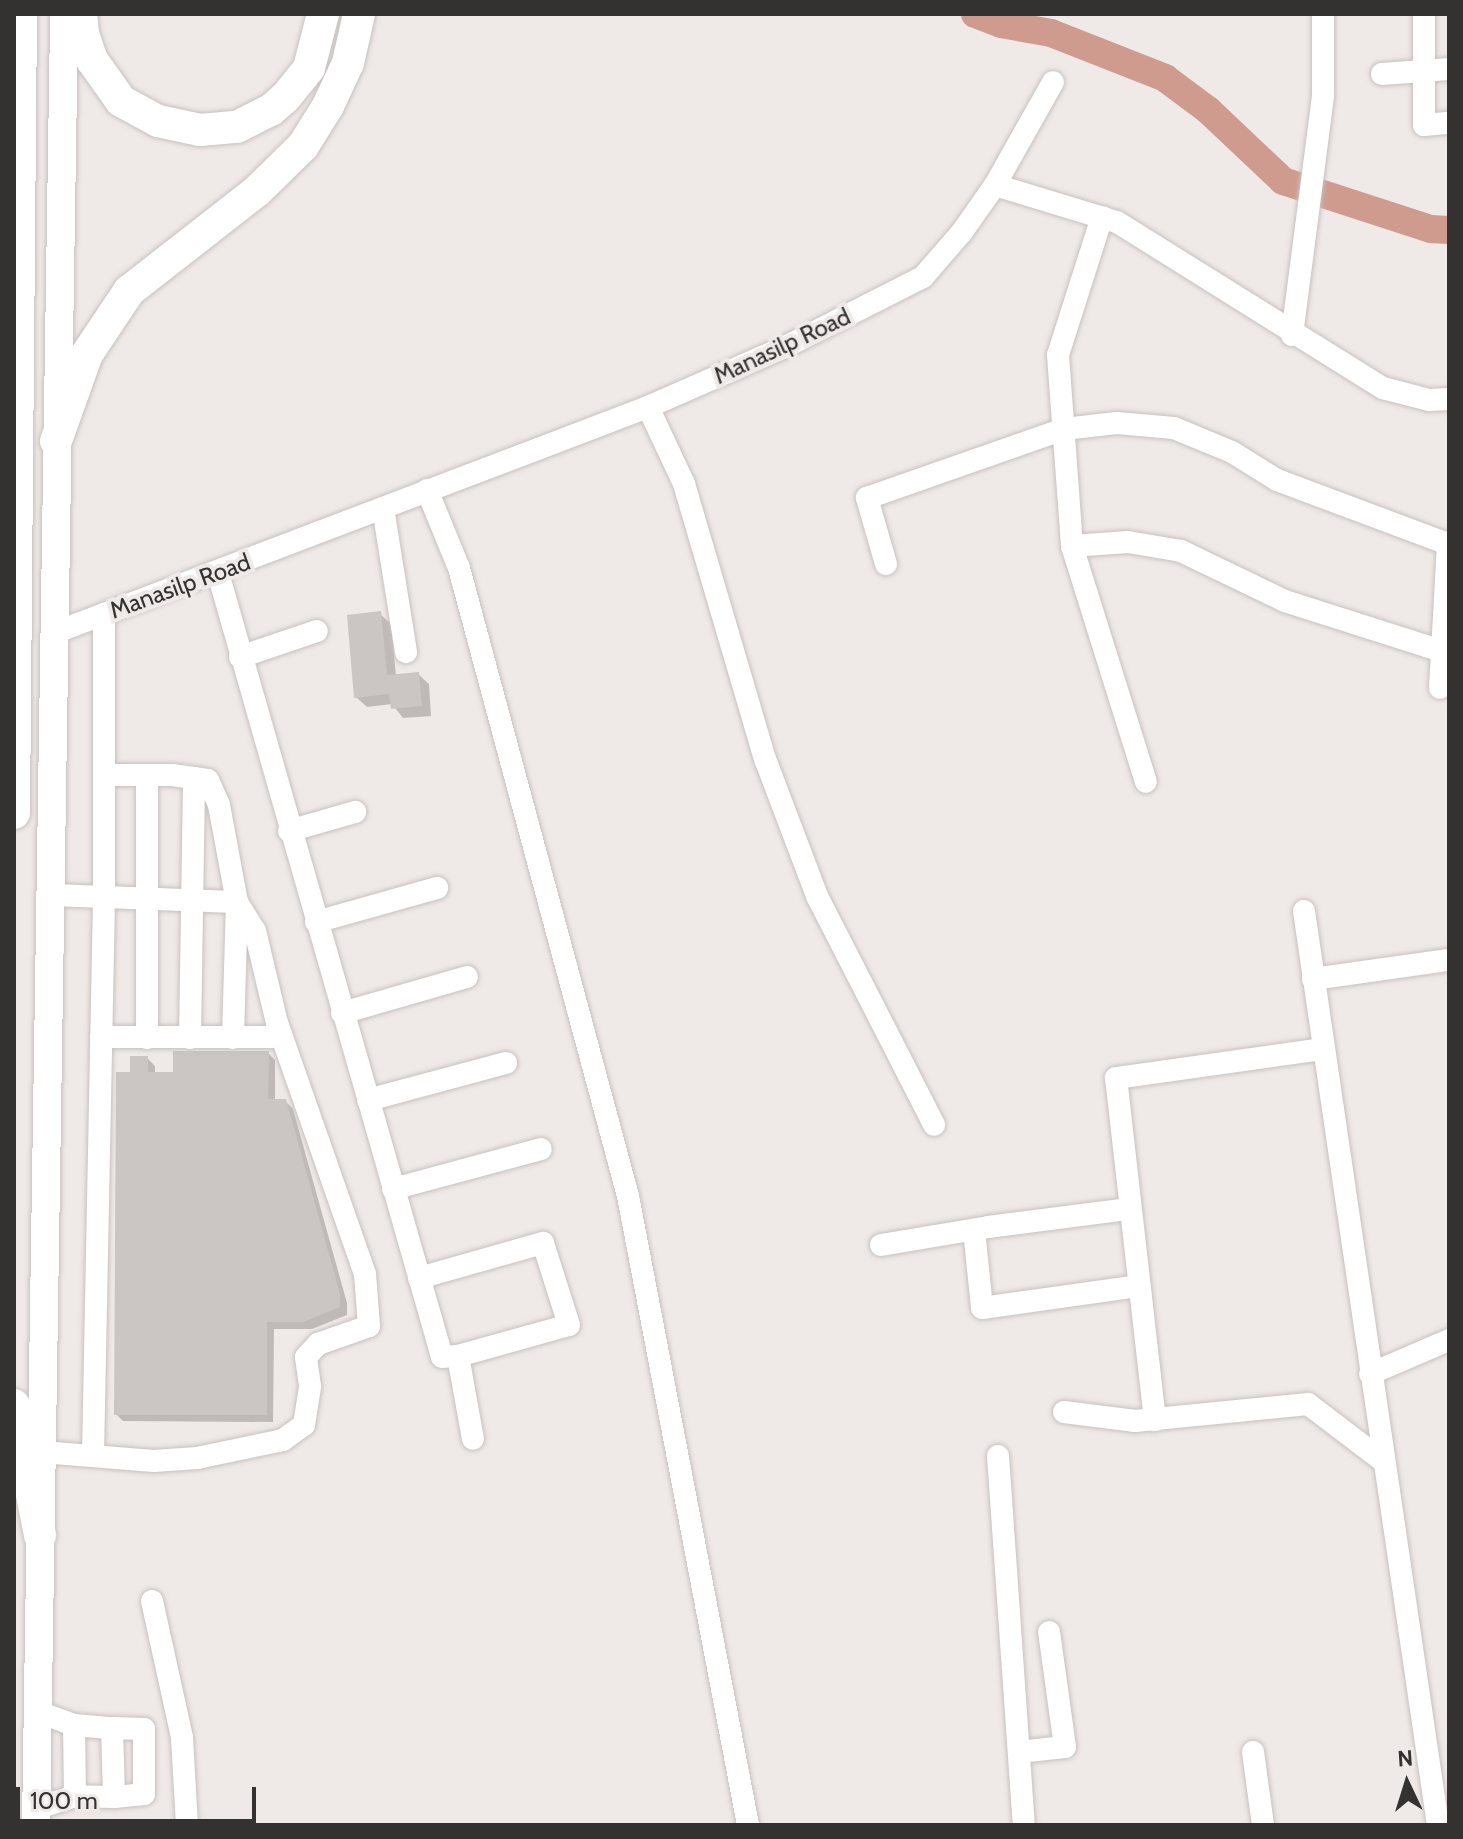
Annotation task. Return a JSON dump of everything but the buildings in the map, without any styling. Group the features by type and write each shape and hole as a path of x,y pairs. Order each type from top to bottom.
{"highway":[{"path":"14,813 21,14"},
{"path":"81,14 83,34 92,60 121,101 158,121 200,130 237,127 271,110 285,98 309,68 323,14"},
{"path":"56,441 87,354 129,291 257,191 303,146 328,106 348,63 359,14"},
{"path":"14,1405 40,1535"}],"main road":[{"path":"37,1817 36,1711 64,14"}],"street":[{"path":"1292,335 1323,96 1323,14"},
{"path":"1424,14 1424,125 1449,123"},
{"path":"1382,74 1449,69"},
{"name":"Manasilp Road","path":"54,633 648,407 785,347 923,277 962,232 995,185 1053,82"},
{"path":"995,185 1102,217 1132,230 1292,335 1383,388 1429,400 1449,399"},
{"path":"1102,217 1058,355 1072,546 1146,782"},
{"path":"648,407 684,484 765,759 817,896 934,1125"},
{"path":"886,564 867,498 1064,429 1117,423 1174,428 1232,452 1277,480 1448,544 1440,688"},
{"path":"427,490 459,568 628,1196 748,1825"},
{"path":"383,508 406,652"},
{"path":"1072,546 1128,542 1181,551 1285,601 1442,651"},
{"path":"218,573 289,831 368,1100 393,1189 442,1357 458,1356 569,1325 543,1243 419,1278"},
{"path":"93,1456 104,896 104,614"},
{"path":"240,657 317,631"},
{"path":"104,775 208,780 219,805 237,902 233,1038"},
{"path":"147,776 147,1038"},
{"path":"190,1038 194,778"},
{"path":"289,831 355,812"},
{"path":"316,922 437,888"},
{"path":"51,895 237,902"},
{"path":"42,1452 154,1461 197,1458 283,1440 304,1425 310,1386 306,1357 318,1344 369,1326 365,1274 282,1037 255,931 237,902"},
{"path":"1304,911 1438,1825"},
{"path":"1313,979 1449,960"},
{"path":"342,1013 467,977"},
{"path":"101,1037 282,1037"},
{"path":"1155,1420 1116,1078 1323,1049"},
{"path":"368,1100 506,1063"},
{"path":"393,1189 541,1149"},
{"path":"881,1245 1129,1209"},
{"path":"974,1230 982,1308 1139,1286"},
{"path":"1370,1374 1449,1340"},
{"path":"458,1356 473,1439"},
{"path":"1064,1412 1121,1421 1155,1420 1298,1403 1315,1406 1383,1461"},
{"path":"1339,1425 1378,1425"},
{"path":"998,1456 1024,1825"},
{"path":"152,1601 182,1738 187,1825"},
{"path":"1019,1752 1065,1747 1049,1632"},
{"path":"36,1711 74,1725 144,1729 144,1794 75,1796 37,1817"},
{"path":"74,1725 75,1796"},
{"path":"112,1728 114,1797"},
{"path":"1253,1752 1263,1825"}],"waterway":[{"path":"975,14 1001,24 1051,33 1165,78 1208,110 1283,181 1431,229 1449,230"}]}
